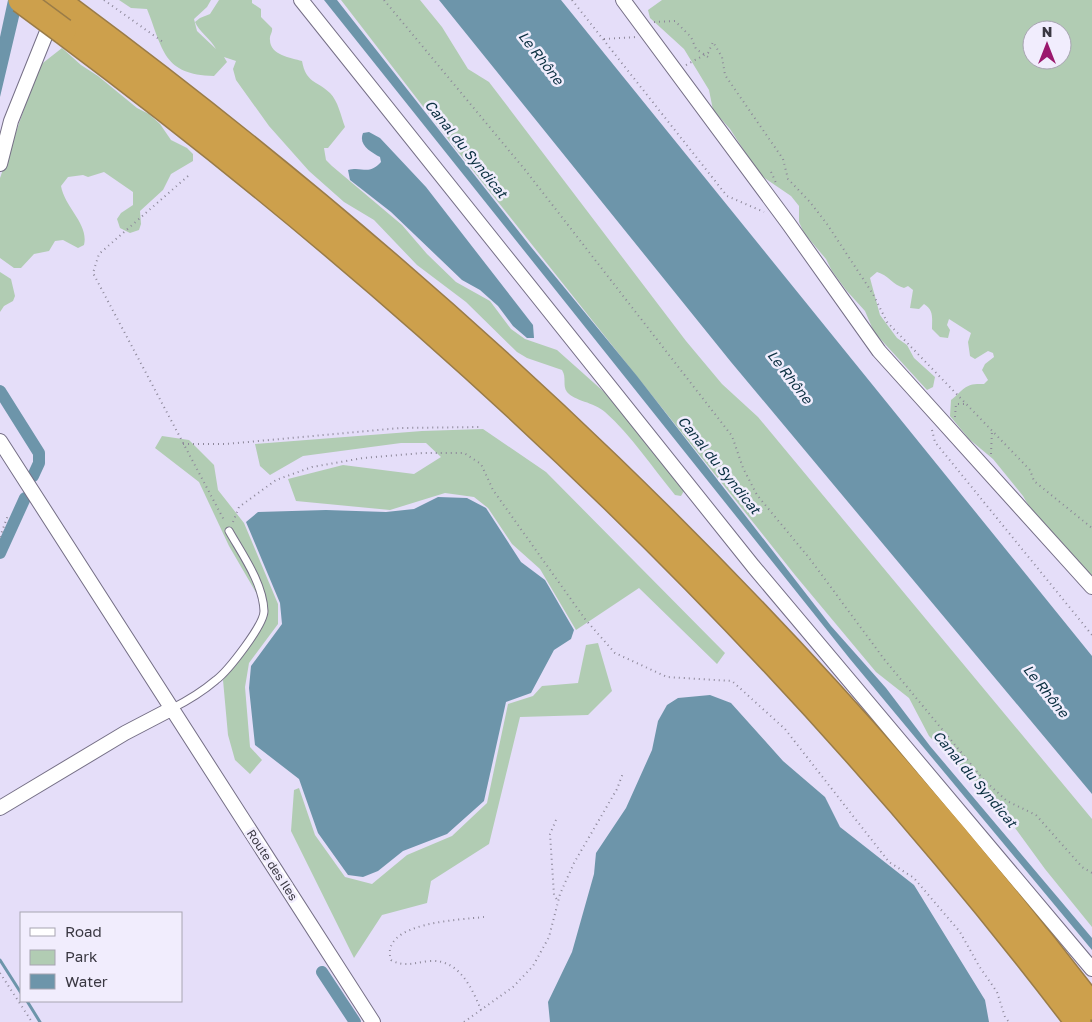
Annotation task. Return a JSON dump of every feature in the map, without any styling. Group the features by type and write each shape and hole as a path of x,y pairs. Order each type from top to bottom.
{"highway":[{"path":"21,0 57,18 188,100 310,198 487,352 625,482 776,637 884,755 999,891 1092,1007"},
{"path":"57,18 320,234 464,358 598,485 716,604 859,757 964,880 1078,1022"}],"street":[{"path":"301,0 753,566 1092,969"},
{"path":"623,0 788,223 867,334 1092,587"},
{"path":"0,164 10,121 57,18"},
{"name":"Route des Iles","path":"0,441 373,1022"},
{"path":"0,808 125,732 171,709"}],"lane":[{"path":"171,709 191,699 218,679 252,636 264,614 262,597 248,565 229,531"}],"path":[{"path":"104,0 163,42"},
{"path":"384,0 526,171 732,436 743,468 757,495 810,559 884,659 984,780 1007,801 1036,815 1082,867 1092,873"},
{"path":"572,0 727,196 788,223"},
{"path":"634,14 649,23 675,21 691,37 696,49 708,57"},
{"path":"604,39 650,37"},
{"path":"693,61 704,55 714,42 722,57 725,75 783,159 788,179 810,202 827,224 873,294 887,322 1030,470 1034,481 1092,528"},
{"path":"188,176 98,254 93,273 229,531"},
{"path":"926,401 935,442 1092,635"},
{"path":"954,432 956,404 968,404"},
{"path":"183,444 226,444 400,428 482,426"},
{"path":"980,460 992,454 992,430"},
{"path":"229,531 240,506 276,480 312,468 363,458 423,453 464,453 481,464 498,498 585,619 616,654 667,676 732,681 785,729 889,862 914,878 960,932 979,966 997,992 1005,1017 1009,1022"},
{"path":"0,537 8,514"},
{"path":"464,1022 513,987 533,966 549,937 558,901 574,863 616,789 623,773"},
{"path":"556,820 550,834 554,896 558,901"},
{"path":"481,1010 473,990 464,976 450,966 432,961 409,965 397,963 391,960 389,952 391,942 397,936 411,930 428,925 484,917"},
{"path":"0,973 32,1022"}],"green space":[{"path":"119,0 211,0 207,7 194,19 197,31 216,49 195,22 210,14 219,0 252,0 252,3 261,9 261,17 272,28 270,38 273,49 282,55 302,61 309,77 330,93 337,104 345,127 328,148 324,148 326,160 402,225 427,254 456,282 490,301 511,329 525,339 557,350 612,399 685,489 681,496 675,495 615,421 605,412 574,398 567,392 562,370 527,358 517,352 466,302 417,265 374,220 344,202 309,171 269,126 236,80 233,69 236,61 224,57 227,62 214,76 184,71 167,57 147,9 131,8"},
{"path":"341,0 420,0 442,27 468,69 489,82 686,341 722,384 758,417 1092,819 1092,927 1045,869 1002,810 929,736 909,698 876,672 795,575 455,148"},
{"path":"662,0 1092,0 1092,576 1062,552 1037,520 1023,496 993,459 969,439 950,416 951,400 968,386 984,384 988,380 982,370 985,364 994,357 993,353 988,351 975,359 970,356 968,342 971,333 949,319 947,325 950,330 948,338 940,337 932,329 932,315 927,306 924,304 919,309 910,308 913,290 908,286 900,287 877,272 870,278 880,315 897,338 907,345 914,358 935,377 933,387 927,390 874,332 865,311 846,290 826,259 804,233 799,222 799,206 791,196 760,175 730,129 713,110 709,90 684,49 650,18 648,10"},
{"path":"62,48 137,108 149,114 160,124 171,140 187,148 193,154 193,161 171,174 163,190 140,211 141,224 139,230 130,233 120,228 117,219 121,213 133,205 133,192 104,172 88,177 83,175 68,177 61,186 67,202 83,230 85,237 84,245 78,248 63,240 55,241 49,251 34,254 21,268 14,268 0,258 0,178 39,66"},
{"path":"0,272 11,279 15,296 13,301 4,306 0,312"},
{"path":"483,429 546,472 725,653 717,664 639,588 576,630 540,569 512,544 488,508 474,497 445,493 390,510 296,501 288,479 343,465 414,474 441,457 426,443 401,443 303,456 270,475 260,466 255,444 422,431"},
{"path":"162,436 189,440 214,465 218,490 244,523 278,604 278,624 249,663 245,687 250,747 262,760 250,774 235,760 228,735 223,680 248,647 268,613 229,546 199,482 155,448"},
{"path":"598,643 612,691 588,715 520,717 489,844 431,881 427,903 382,915 354,958 291,831 294,790 299,788 315,835 345,877 372,884 407,855 452,836 487,803 508,704 533,696 542,686 578,683 586,645"}],"water":[{"path":"8,0 23,0 0,97 0,37"},
{"name":"Canal du Syndicat","path":"324,0 337,0 531,247 637,376 831,626 886,688 930,746 1092,938 1092,950 850,659"},
{"name":"Le Rhône","path":"439,0 561,0 1092,656 1092,794 731,362"},
{"path":"369,132 380,138 426,187 533,325 534,338 527,338 513,326 498,306 480,290 462,280 391,212 350,180 348,170 369,170 381,162 380,157 366,148 362,141 363,133"},
{"path":"438,497 467,498 486,508 521,562 545,580 574,630 571,639 554,650 531,693 506,702 484,801 447,834 403,851 378,871 363,877 348,875 318,833 299,779 255,745 249,688 251,666 282,624 280,603 246,522 258,512 326,510 386,512 414,509"},
{"path":"710,695 731,703 783,761 825,797 840,827 914,885 985,1000 989,1022 550,1022 548,1002 572,952 594,874 596,853 626,808 652,750 658,721 667,705 678,698"}],"waterway":[{"path":"0,391 39,453 39,463 33,476"},
{"path":"0,553 25,498"},
{"path":"0,960 20,991"},
{"path":"322,972 355,1022"},
{"path":"28,1002 40,1022"}]}
